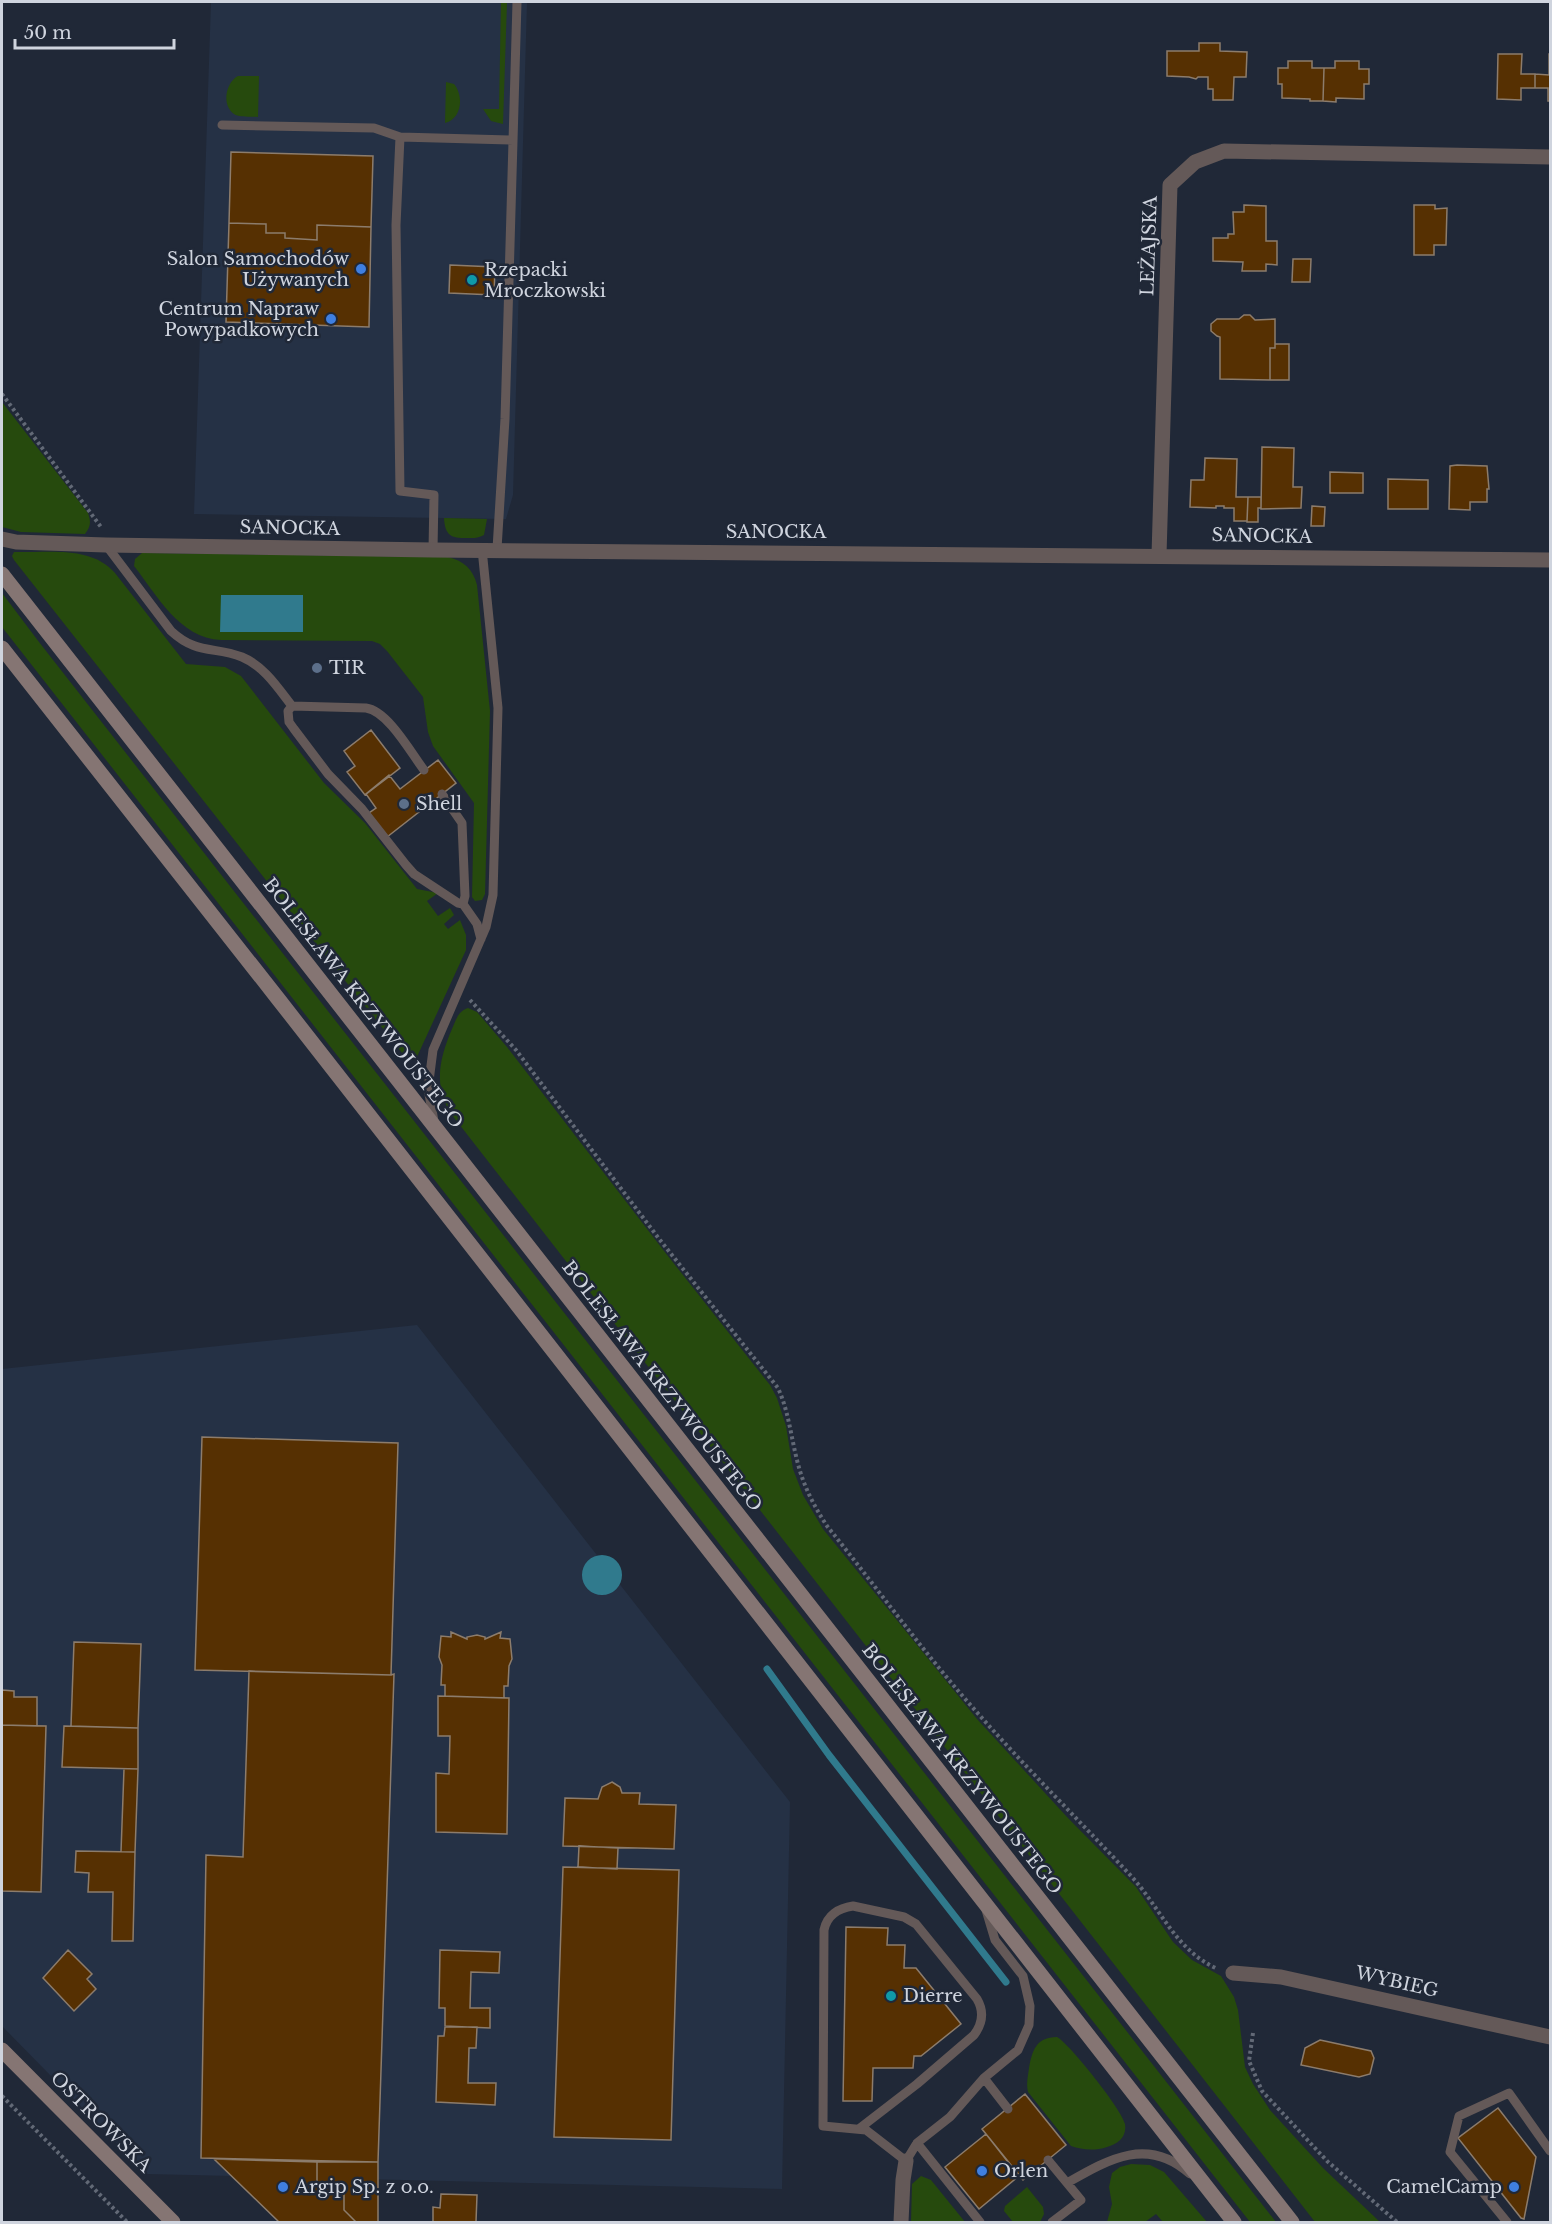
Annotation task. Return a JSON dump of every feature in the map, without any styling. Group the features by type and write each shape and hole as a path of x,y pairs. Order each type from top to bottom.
{"main road":[{"name":"BOLESŁAWA KRZYWOUSTEGO","path":"2,574 1292,2223"},
{"path":"2,648 1234,2223"},
{"name":"OSTROWSKA","path":"2,2050 172,2223"}],"street":[{"name":"LEŻAJSKA","path":"1159,555 1170,186 1195,162 1224,151 1551,157"},
{"name":"SANOCKA","path":"2,539 16,542 106,545 1551,560"},
{"name":"WYBIEG","path":"1233,1973 1281,1977 1551,2037"},
{"path":"901,2223 906,2162"}],"lane":[{"path":"439,1131 432,1116 428,1096 431,1057 481,939 493,895 498,708 489,549 505,419 517,2"},
{"path":"222,125 374,128 400,137 513,140"},
{"path":"400,137 396,225 400,491 434,495 434,549"},
{"path":"106,545 177,636 194,647 236,655 249,661 266,673 292,706"},
{"path":"292,706 288,711 290,722 332,779 362,809 414,874 463,904 477,924 481,939"},
{"path":"292,706 376,710 385,718 424,770"},
{"path":"442,794 462,823 465,896 463,904"},
{"path":"860,2128 917,2084 974,2035 980,2027 981,2013 976,1999 915,1924 904,1917 853,1906 846,1907 832,1915 825,1924 823,2126 860,2128 872,2133 906,2162 916,2143 950,2117 984,2078 1018,2050 1029,2025 1030,2006 1023,1976 995,1940 982,1899"},
{"path":"984,2078 1008,2109"},
{"path":"1507,2223 1450,2152 1459,2116 1509,2093 1551,2151"},
{"path":"916,2143 980,2223"},
{"path":"1067,2183 1107,2162 1133,2154 1152,2153 1175,2162 1210,2192"},
{"path":"1048,2160 1081,2200 1052,2223"}],"path":[{"path":"2,394 99,523 106,545"},
{"path":"480,1009 516,1050 660,1240 778,1388 784,1402 804,1485 813,1505 827,1526 965,1698 1058,1802 1135,1880 1184,1946 1208,1965 1233,1973"},
{"path":"1253,2033 1249,2061 1262,2091 1328,2161 1397,2223"},
{"path":"2,2096 127,2223"}],"shaded area":[{"name":"Salon Samochodów Używanych","path":"211,2 527,2 513,495 506,519 194,514"},
{"path":"417,1325 790,1802 782,2189 147,2174 2,2026 2,1369"}],"green space":[{"path":"501,2 507,2 503,124 491,121 483,109 499,109"},
{"path":"238,76 259,76 258,117 236,115 227,105 228,88"},
{"path":"446,82 454,84 457,89 460,106 455,117 445,123"},
{"path":"2,402 88,513 90,524 85,534 21,532 2,527"},
{"path":"444,518 487,519 484,535 472,538 451,536 445,527"},
{"path":"14,552 68,552 94,558 105,564 115,573 186,664 225,667 241,676 324,783 365,823 417,889 438,893 427,901 438,916 450,908 454,915 444,924 448,929 460,920 466,935 466,950 416,1059 411,1061 406,1058 14,560 12,556"},
{"path":"142,553 448,557 467,566 477,585 490,711 485,894 482,900 475,901 472,897 474,803 433,746 428,732 423,697 387,651 380,644 372,641 221,640 193,632 170,613 134,566 135,559"},
{"path":"2,593 1276,2222 1250,2222 2,627"},
{"path":"468,1008 477,1012 507,1047 770,1385 786,1426 793,1469 803,1495 823,1529 977,1719 1067,1817 1136,1887 1173,1942 1192,1960 1221,1976 1234,1997 1238,2010 1245,2067 1253,2084 1270,2110 1323,2168 1380,2222 1315,2222 452,1115 442,1094 441,1062 456,1019 462,1011"},
{"path":"1057,2037 1106,2092 1122,2117 1125,2133 1115,2144 1093,2149 1071,2146 1028,2092 1030,2062 1036,2046 1044,2039"},
{"path":"1131,2164 1150,2165 1164,2172 1207,2222 1163,2222 1156,2214 1145,2222 1107,2222 1112,2204 1109,2187 1112,2173 1120,2167"},
{"path":"921,2176 931,2180 965,2222 911,2222 912,2184"},
{"path":"1027,2187 1043,2207 1044,2214 1040,2222 1013,2222 1004,2211 1005,2206"}],"water":[{"path":"221,595 303,595 303,632 220,632"},
{"path":"602,1555 610,1556 616,1561 621,1567 621,1583 616,1589 610,1594 602,1595 594,1594 588,1589 583,1583 582,1575 583,1567 588,1561 594,1556"}],"building":[{"path":"1199,43 1220,43 1220,51 1247,52 1246,77 1234,77 1233,100 1213,100 1213,89 1208,89 1208,77 1196,79 1167,76 1167,51 1199,51"},
{"path":"1498,54 1522,54 1521,74 1535,74 1535,88 1521,88 1521,100 1497,99"},
{"path":"1549,54 1550,101 1548,101 1548,88 1535,88 1535,74 1549,75"},
{"path":"1288,61 1312,61 1312,68 1324,68 1323,101 1282,98 1282,84 1278,84 1278,68 1288,68"},
{"path":"1335,61 1359,61 1359,69 1369,69 1369,84 1364,84 1364,99 1336,98 1336,102 1323,101 1324,68 1335,68"},
{"path":"231,152 373,156 371,227 317,225 317,240 285,238 285,233 266,233 266,224 229,223"},
{"path":"1244,205 1266,206 1266,241 1277,241 1277,265 1266,264 1266,271 1242,271 1243,262 1213,261 1213,238 1228,238 1228,234 1234,234 1233,212 1244,212"},
{"path":"1414,205 1435,205 1435,209 1447,208 1446,245 1434,245 1434,255 1414,255"},
{"path":"229,223 266,224 266,233 285,233 285,238 317,240 317,225 371,227 369,327 226,322"},
{"path":"1293,259 1311,259 1310,282 1292,282"},
{"name":"Rzepacki Mroczkowski","path":"450,265 495,267 494,295 449,293"},
{"path":"1244,315 1250,315 1255,320 1275,319 1275,348 1270,348 1270,380 1220,379 1220,337 1211,331 1211,324 1217,319 1239,319"},
{"path":"1275,344 1289,344 1289,380 1270,380 1270,348 1275,348"},
{"path":"1262,447 1294,448 1293,487 1302,487 1301,508 1261,509"},
{"path":"1205,458 1237,459 1236,497 1248,497 1247,521 1234,521 1234,508 1190,507 1191,480 1204,480"},
{"path":"1450,466 1487,466 1489,489 1487,489 1487,502 1470,502 1470,510 1449,509"},
{"path":"1330,472 1363,473 1363,493 1330,493"},
{"path":"1388,479 1428,480 1428,509 1388,509"},
{"path":"1248,497 1261,497 1258,522 1247,522"},
{"path":"1312,506 1325,507 1324,526 1311,526"},
{"path":"371,730 400,768 365,795 347,772 355,766 344,751"},
{"path":"438,760 456,783 387,837 369,813 376,808 366,794 389,775 400,789"},
{"path":"202,1437 398,1443 391,1675 195,1670"},
{"path":"451,1632 467,1639 467,1637 477,1635 485,1639 501,1632 500,1638 510,1639 512,1659 509,1666 508,1686 504,1686 504,1698 445,1696 445,1685 441,1685 442,1665 439,1657 441,1636 451,1637"},
{"path":"74,1642 141,1644 138,1728 71,1726"},
{"path":"249,1671 394,1674 378,2162 201,2158 206,1855 243,1857"},
{"path":"2,1690 14,1691 14,1697 37,1697 37,1726 2,1725"},
{"path":"438,1696 509,1698 507,1834 436,1832 436,1773 449,1774 450,1736 438,1736"},
{"path":"2,1725 46,1726 41,1892 2,1891"},
{"path":"64,1726 138,1728 138,1769 62,1767"},
{"path":"124,1769 138,1769 135,1852 121,1852"},
{"path":"612,1782 620,1787 622,1793 640,1793 639,1804 676,1805 674,1849 563,1846 565,1798 598,1799 602,1787"},
{"path":"579,1846 618,1848 617,1869 578,1867"},
{"path":"76,1851 135,1852 133,1941 112,1941 113,1892 88,1892 89,1873 75,1872"},
{"path":"563,1867 679,1870 671,2140 554,2137"},
{"name":"Dierre","path":"846,1927 888,1928 887,1945 905,1945 904,1968 916,1968 961,2024 921,2056 914,2056 913,2068 873,2068 872,2101 843,2101"},
{"path":"68,1950 92,1974 87,1979 96,1989 74,2011 43,1978"},
{"path":"440,1950 500,1952 499,1973 471,1972 470,2008 490,2008 490,2028 445,2026 445,2008 439,2008"},
{"path":"445,2027 477,2027 476,2048 469,2048 468,2083 496,2083 495,2105 436,2102 438,2036 444,2036"},
{"path":"1320,2040 1371,2051 1374,2058 1370,2074 1359,2077 1301,2065 1305,2048"},
{"path":"1025,2094 1066,2145 1023,2180 982,2129"},
{"name":"CamelCamp","path":"1498,2108 1536,2157 1524,2219 1458,2138"},
{"name":"Orlen","path":"986,2134 1019,2176 979,2209 945,2167"},
{"name":"Argip Sp. z o.o.","path":"214,2159 317,2162 317,2183 326,2191 344,2192 344,2210 356,2222 279,2222"},
{"path":"317,2162 378,2162 378,2222 356,2222 344,2210 344,2192 326,2191 317,2183"},
{"path":"441,2194 477,2195 476,2222 433,2222 433,2207 440,2208"}],"waterway":[{"path":"767,1669 829,1755 1006,1982"}],"place":[{"name":"Salon Samochodów Używanych","path":"361,269"},
{"name":"Rzepacki Mroczkowski","path":"472,280"},
{"name":"Centrum Napraw Powypadkowych","path":"331,319"},
{"name":"TIR","path":"317,668"},
{"name":"Shell","path":"404,804"},
{"name":"Dierre","path":"891,1996"},
{"name":"Orlen","path":"982,2171"},
{"name":"Argip Sp. z o.o.","path":"283,2187"},
{"name":"CamelCamp","path":"1514,2187"}]}
